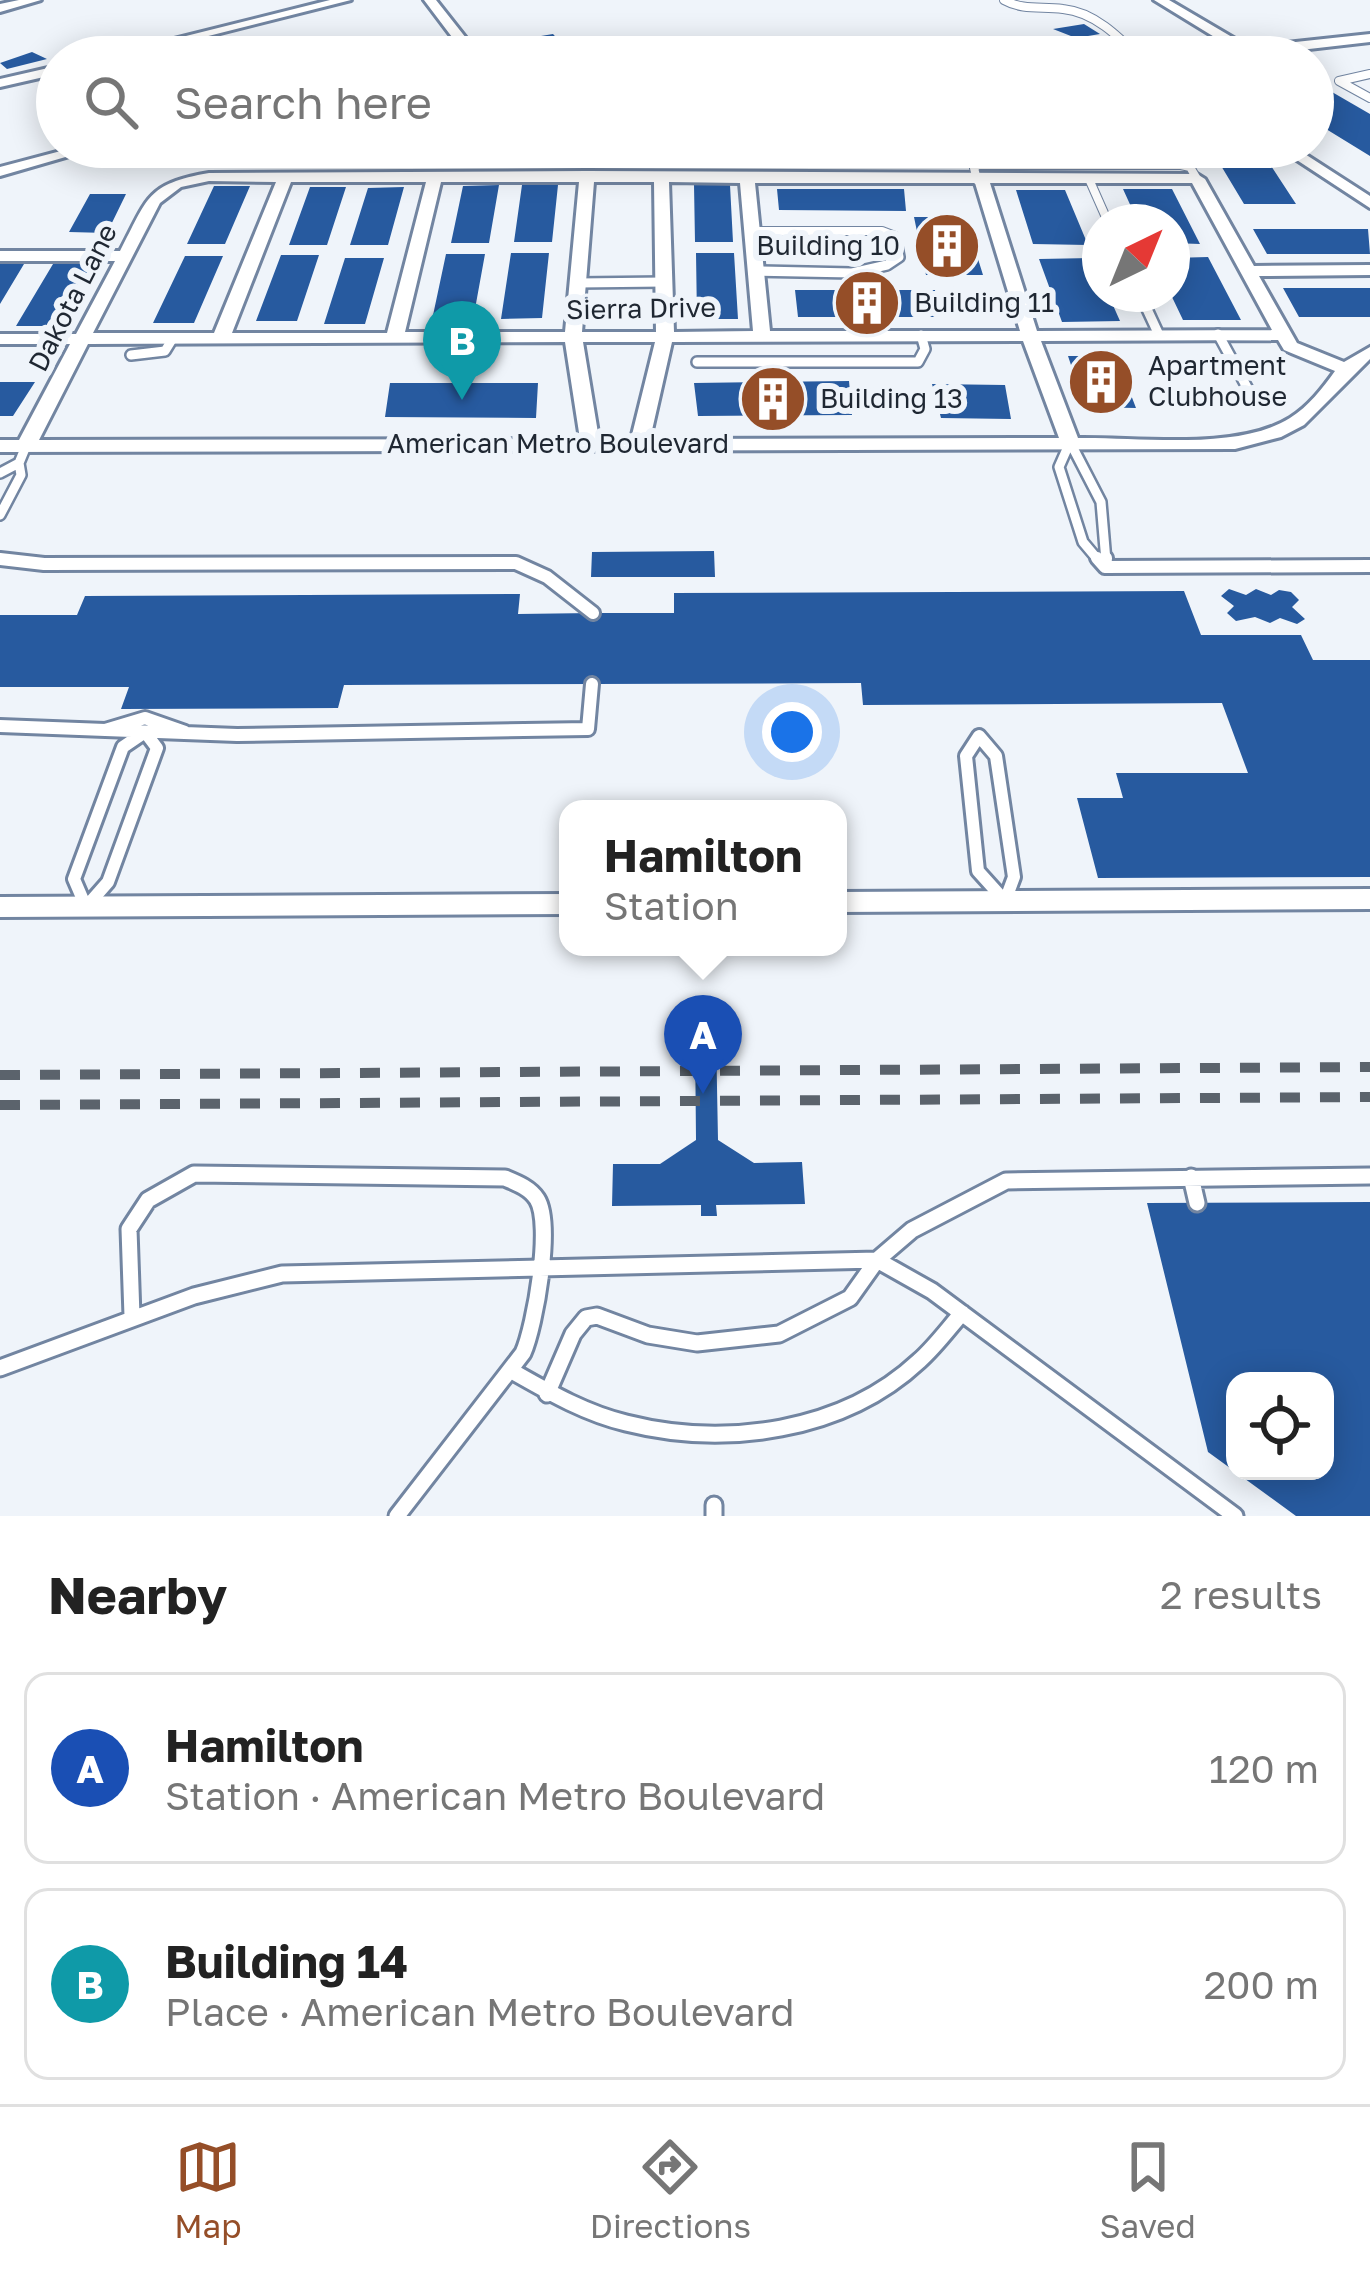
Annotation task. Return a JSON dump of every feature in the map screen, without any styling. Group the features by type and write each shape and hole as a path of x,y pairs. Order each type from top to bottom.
{"street":[{"path":"0,8 35,0"},
{"path":"196,36 345,0"},
{"path":"430,0 458,36"},
{"path":"1160,0 1221,36"},
{"path":"1334,44 1365,41"},
{"path":"0,83 36,75"},
{"path":"0,172 36,162"},
{"path":"1317,168 1370,202"},
{"path":"586,175 573,337 590,444"},
{"path":"639,443 665,336 661,175"},
{"path":"395,336 435,176"},
{"name":"Dakota Lane","path":"23,454 154,201 176,183 208,177 285,177"},
{"path":"221,338 285,177 1197,179 1282,335 1303,355 1345,369"},
{"path":"747,177 762,334"},
{"path":"980,180 1070,442"},
{"path":"0,256 124,256"},
{"path":"1246,271 1370,270"},
{"name":"Sierra Drive","path":"0,339 1282,335"},
{"name":"American Metro Boulevard","path":"0,446 23,454 639,443 1234,443 1272,437 1317,405 1345,369 1370,352"},
{"path":"847,902 1370,899"},
{"path":"0,908 559,904"}],"lane":[{"path":"1004,0 1024,9 1076,11 1115,36"},
{"path":"1370,74 1339,81 1370,98"},
{"path":"974,168 980,180"},
{"path":"1191,168 1197,179"},
{"path":"1089,179 1100,204"},
{"path":"752,231 882,231 895,236 899,257 890,266 866,272 756,272"},
{"path":"578,283 664,282"},
{"path":"1149,312 1159,334"},
{"path":"762,334 766,362"},
{"path":"1218,334 1249,391"},
{"path":"697,362 918,362 925,349 921,335"},
{"path":"131,356 156,355 171,346 173,338"},
{"path":"1105,567 1111,539 1089,466 1070,442 1059,467 1083,542 1105,567 1370,566"},
{"path":"0,473 23,454"},
{"path":"0,515 21,475 23,454"},
{"path":"0,559 44,564 516,563 547,578 593,614"},
{"path":"0,726 186,733 588,729 592,684"},
{"path":"100,732 128,718 144,717 172,722 186,733"},
{"path":"146,732 158,748 108,882 86,907 74,878 123,747 146,732"},
{"path":"979,736 996,756 1014,877 1005,901 978,871 966,756 979,736"},
{"path":"133,1316 126,1249 131,1216 154,1191 194,1174 506,1178 524,1186 537,1199 544,1217 533,1330 510,1370 397,1516"},
{"path":"547,1394 573,1334 586,1318 597,1316 632,1331 680,1342 763,1338 837,1307 861,1288 877,1260 912,1230 1006,1181 1370,1176"},
{"path":"1191,1177 1197,1203"},
{"path":"0,1368 133,1316 282,1274 877,1260 923,1284 1235,1516"},
{"path":"510,1370 547,1394 633,1429 703,1438 773,1432 840,1412 880,1391 932,1352 962,1313"}],"building":[{"path":"1084,24 1100,34 1071,36 1053,29"},
{"path":"36,54 36,62 7,69 0,63"},
{"path":"1334,93 1370,114 1370,156 1334,134"},
{"path":"1222,168 1272,168 1296,204 1244,204"},
{"path":"499,185 489,243 451,243 463,186"},
{"path":"522,185 558,185 552,242 514,242"},
{"path":"694,185 730,185 733,242 695,242"},
{"path":"214,186 250,186 225,244 187,244"},
{"path":"310,187 346,187 327,245 289,245"},
{"path":"404,187 388,245 350,245 368,188"},
{"path":"777,189 904,189 906,211 779,210"},
{"path":"1123,189 1172,189 1180,204 1130,204"},
{"path":"1016,190 1065,190 1082,231 1082,245 1033,244"},
{"path":"90,194 126,194 107,233 69,232"},
{"name":"Building 10","path":"914,217 965,217 983,275 926,275"},
{"path":"1190,224 1200,244 1190,244"},
{"path":"1253,229 1368,229 1370,254 1267,254"},
{"path":"511,253 549,253 542,318 501,319"},
{"path":"696,253 734,253 738,319 697,319"},
{"path":"446,254 485,254 473,320 432,320"},
{"path":"281,255 319,255 297,321 256,321"},
{"path":"185,256 223,256 194,323 153,323"},
{"path":"1208,257 1241,320 1183,320 1179,312 1190,312 1190,258"},
{"path":"345,258 384,258 365,324 324,324"},
{"path":"1082,258 1082,312 1116,312 1120,321 1062,322 1039,259"},
{"path":"0,259 27,259 0,304"},
{"path":"56,259 94,260 57,326 16,326"},
{"path":"1283,288 1370,288 1370,317 1299,317"},
{"name":"Building 11","path":"795,290 935,290 938,317 798,317"},
{"name":"Apartment Clubhouse","path":"1068,356 1116,356 1136,408 1085,407"},
{"name":"Building 13","path":"849,381 852,415 698,416 694,383"},
{"path":"0,382 35,382 13,416 0,416"},
{"path":"390,383 538,383 536,418 385,417"},
{"path":"932,384 1005,385 1011,419 941,418"},
{"path":"714,551 715,577 591,577 592,552"},
{"path":"1229,589 1246,595 1256,589 1271,595 1279,590 1291,592 1299,600 1292,607 1305,619 1297,624 1280,618 1270,623 1255,617 1236,621 1227,613 1234,606 1221,596"},
{"path":"1184,591 1201,635 1301,635 1313,660 1370,660 1370,877 1098,878 1077,798 1123,798 1116,773 1248,773 1222,703 863,705 861,683 344,685 338,708 121,709 129,687 0,687 0,615 77,615 85,596 520,594 518,614 674,613 674,593"},
{"path":"698,1011 711,1011 711,1020 735,1020 735,1034 716,1034 718,1140 754,1163 802,1162 805,1204 716,1205 717,1216 701,1216 701,1205 612,1206 613,1164 660,1164 696,1140 695,1034 674,1034 674,1020 698,1020"},
{"path":"1370,1202 1370,1516 1296,1516 1246,1480 1334,1480 1334,1372 1226,1372 1226,1465 1208,1452 1147,1203"}],"railway":[{"path":"0,1075 1370,1067"},
{"path":"0,1105 1370,1097"}],"place":[{"name":"Building 10","path":"947,246"},
{"name":"Building 11","path":"867,303"},
{"name":"Apartment Clubhouse","path":"1101,382"},
{"name":"Building 13","path":"773,399"},
{"name":"Building 14","path":"462,400"},
{"name":"Hamilton","path":"703,1094"}]}
